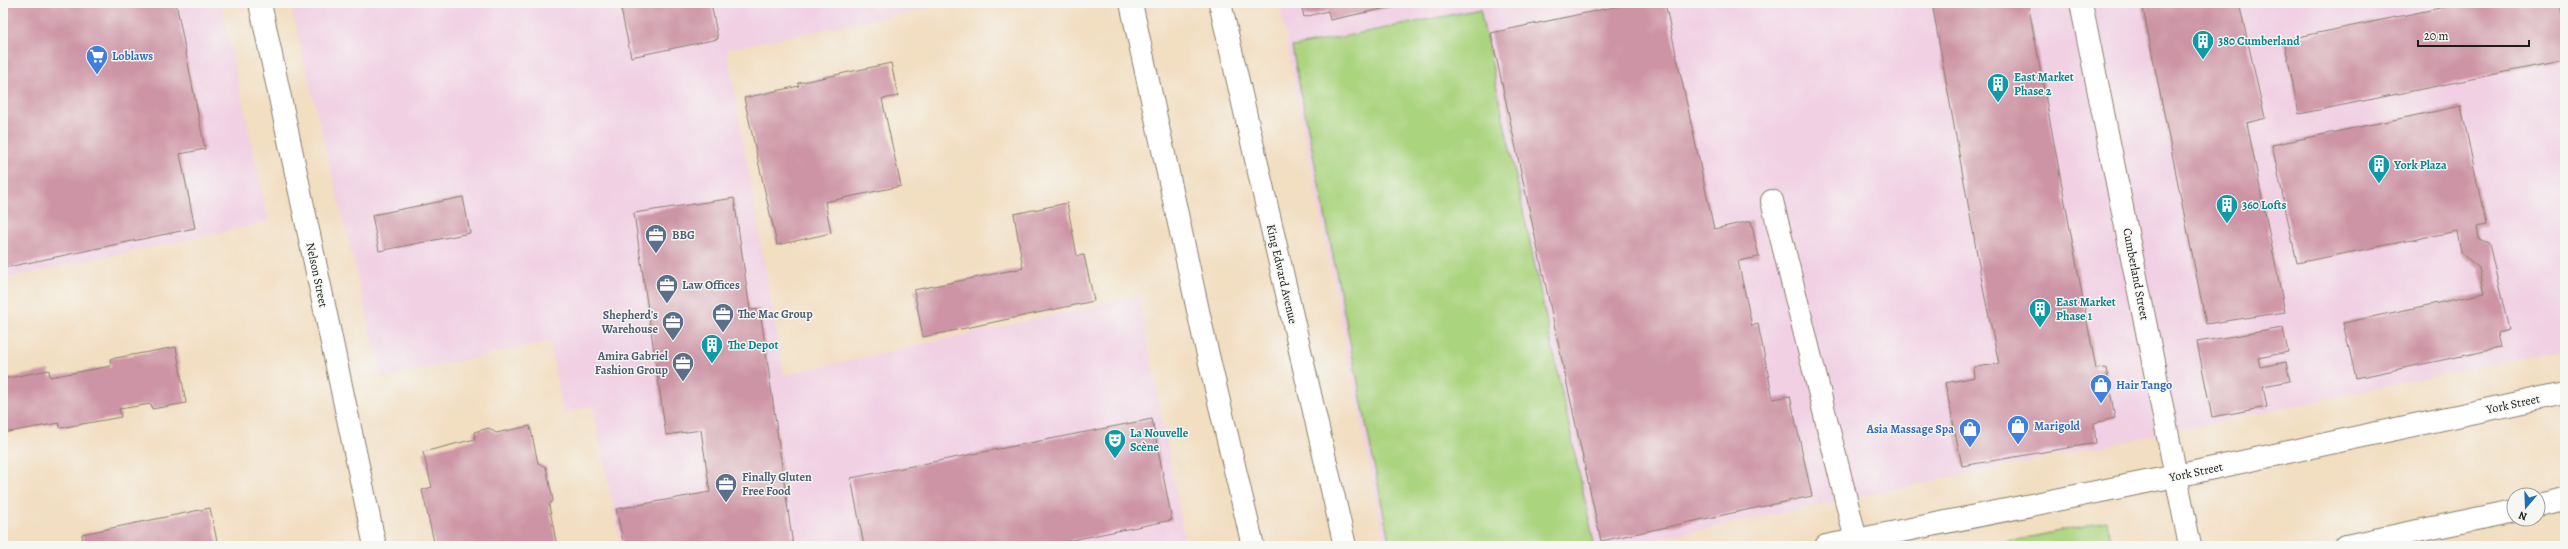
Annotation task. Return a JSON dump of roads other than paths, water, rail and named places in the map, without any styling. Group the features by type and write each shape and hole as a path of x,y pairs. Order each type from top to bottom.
{"street":[{"name":"Nelson Street","path":"260,3 375,546"},
{"path":"1131,3 1204,338 1253,546"},
{"name":"King Edward Avenue","path":"1220,3 1345,546"},
{"name":"Cumberland Street","path":"2081,3 2190,546"},
{"path":"1772,201 1856,540"},
{"name":"York Street","path":"1826,546 2176,476 2565,393"},
{"path":"2546,504 2565,500"},
{"path":"2346,546 2506,513"}],"place":[{"name":"380 Cumberland","path":"2203,60"},
{"name":"Loblaws","path":"97,76"},
{"name":"East Market Phase 2","path":"1998,104"},
{"name":"York Plaza","path":"2379,184"},
{"name":"360 Lofts","path":"2227,224"},
{"name":"BBG","path":"656,254"},
{"name":"Law Offices","path":"667,304"},
{"name":"East Market Phase 1","path":"2040,328"},
{"name":"The Mac Group","path":"723,334"},
{"name":"Shepherd's Warehouse","path":"673,342"},
{"name":"The Depot","path":"712,364"},
{"name":"Amira Gabriel Fashion Group","path":"683,382"},
{"name":"Hair Tango","path":"2101,404"},
{"name":"Marigold","path":"2018,446"},
{"name":"Asia Massage Spa","path":"1970,448"},
{"name":"La Nouvelle Scène","path":"1115,460"},
{"name":"Finally Gluten Free Food","path":"726,504"}]}
